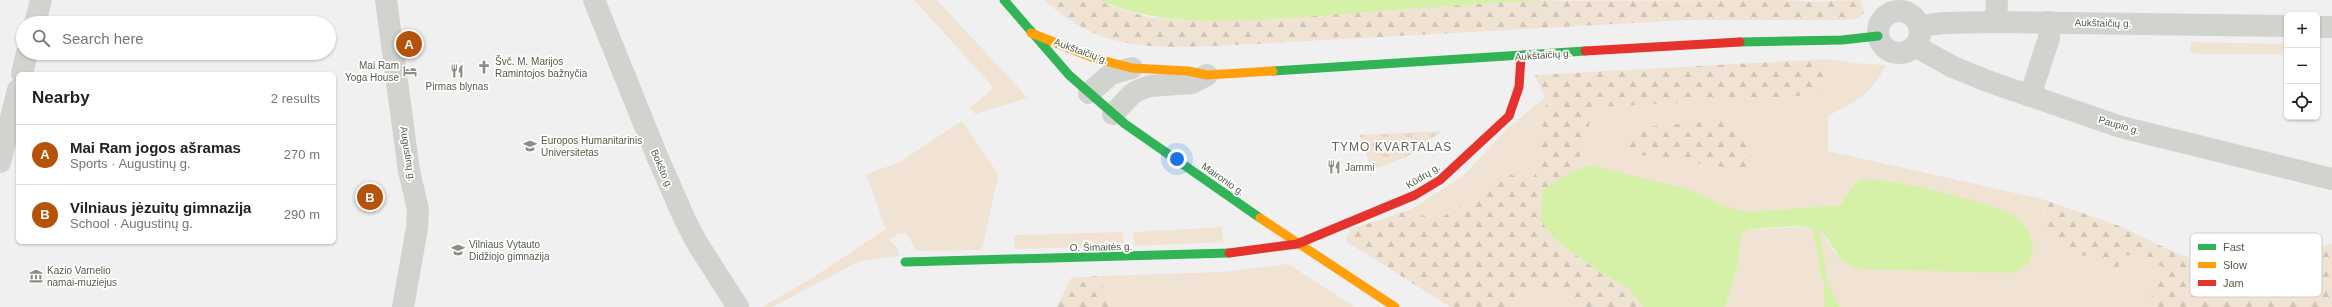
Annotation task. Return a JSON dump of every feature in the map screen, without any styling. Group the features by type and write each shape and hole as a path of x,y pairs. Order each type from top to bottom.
{"street":[{"path":"37,16 41,0"},
{"name":"Augustinų g.","path":"386,0 409,171 418,209 417,228 403,307"},
{"name":"Bokšto g.","path":"594,0 682,214 697,243 738,307"},
{"name":"Maironio g.","path":"1004,0 1031,33 1089,93 1113,114 1157,148 1297,244 1395,307"},
{"path":"1996,22 1997,0"},
{"path":"1878,36 1880,23 1886,7 1909,14 1917,36"},
{"path":"2030,96 2048,38 2049,22"},
{"name":"Aukštaičių g.","path":"1031,33 1132,68 1190,70 1207,75 1521,57 1730,42 1842,40 1878,36 1884,48 1896,53 1910,50 1917,36 1944,23 2049,22 2284,26"},
{"path":"2320,27 2332,27"},
{"name":"Paupio g.","path":"1917,36 1953,67 2030,96 2120,127 2332,179"},
{"name":"Kūdrų g.","path":"1297,244 1384,210 1415,195 1440,180 1509,116 1516,103 1520,85 1521,57"},
{"path":"22,72 25,60"},
{"name":"Aukštaičių g.","path":"1089,93 1111,74 1132,68"},
{"name":"Aukštaičių g.","path":"1113,114 1132,94 1139,90 1150,86 1192,84 1207,75"},
{"path":"0,162 16,98"},
{"name":"O. Šimaitės g.","path":"905,262 1212,254 1241,252 1297,244"}],"green space":[{"path":"914,0 937,0 1028,98 975,114 970,107 994,88"},
{"path":"1044,0 1099,0 1116,8 1148,17 1184,20 1275,18 1505,1 1783,0 1807,2 1860,0 1864,13 1857,19 1843,20 1688,20 1216,46 1167,47 1145,46 1104,37 1085,29"},
{"path":"2191,42 2284,44 2282,54 2200,54 2190,52"},
{"path":"1827,59 1852,63 1886,65 1880,76 1868,91 1855,101 1828,116 1828,151 2042,199 2044,217 2070,255 2091,256 2107,271 2116,272 2124,255 2147,256 2163,268 2147,307 1840,307 1824,278 1824,307 1725,307 1736,271 1742,235 1748,229 1811,227 1821,230 1836,254 2033,247 2031,238 2024,226 2014,217 2002,211 1936,191 1889,181 1859,181 1851,188 1840,205 1749,212 1730,208 1691,190 1590,165 1578,170 1579,160 1587,139 1590,121 1604,107 1814,95 1828,81","holes":["1724,120 1739,123 1752,157"]},
{"path":"1827,59 1828,75 1826,84 1814,95 1604,107 1590,121 1585,146 1579,159 1578,170 1565,175 1557,241 1601,273 1628,288 1643,307 1587,307 1559,290 1546,287 1530,288 1519,293 1511,307 1450,307 1347,242 1347,236 1351,229 1410,210 1436,221 1472,198 1505,172 1529,182 1542,165 1540,143 1547,101 1535,75"},
{"path":"1546,97 1542,165 1529,182 1505,172 1472,198 1436,221 1410,210 1464,175 1509,127"},
{"path":"1724,120 1739,123 1752,157 1752,164 1743,170 1642,155 1629,146 1627,136 1634,128"},
{"path":"962,121 996,171 998,177 982,250 917,251 906,233 898,234 890,240 899,251 899,256 860,261 772,307 762,307 812,278 886,229 866,174 898,163"},
{"path":"1442,131 1406,157 1372,170 1359,135"},
{"path":"2042,199 2117,225 2172,251 2190,258 2190,297 2322,297 2322,246 2332,244 2332,307 2147,307 2163,268 2147,256 2124,255 2116,272 2107,271 2091,256 2070,255 2053,236 2047,224"},
{"path":"1222,227 1223,242 1134,246 1133,232"},
{"path":"1123,232 1124,246 1015,249 1014,235"},
{"path":"1288,264 1355,307 1111,307 1109,298 1098,276 1223,272"},
{"path":"1098,276 1109,298 1111,307 1057,307 1071,278"},
{"path":"1546,287 1559,290 1587,307 1511,307 1518,296 1524,291 1533,288"}],"shaded area":[{"path":"1099,0 1562,0 1470,4 1234,21 1206,21 1151,16 1124,9"},
{"path":"1590,165 1691,190 1730,208 1749,212 1840,205 1852,187 1858,181 1862,180 1893,182 1915,186 1964,198 2004,211 2015,217 2025,227 2032,240 2033,250 2031,259 2027,265 2013,273 1858,269 1840,258 1821,230 1797,226 1748,229 1742,235 1736,271 1725,307 1643,307 1628,288 1601,273 1557,241 1540,220 1543,190 1565,175"},
{"path":"1824,277 1840,307 1824,307"}],"waterway":[{"path":"1816,229 1824,277"}],"traffic: fast":[{"path":"1004,0 1069,75 1125,124 1260,218"},
{"path":"1740,42 1842,40 1878,36"},
{"path":"1273,71 1585,51"},
{"path":"905,262 1229,253"}],"traffic: slow":[{"path":"1031,33 1094,58 1132,68 1188,71 1207,75 1273,71"},
{"path":"1260,218 1395,307"}],"traffic: jam":[{"path":"1585,51 1740,42"},
{"path":"1229,253 1297,244 1415,195 1440,180 1509,116 1519,87 1521,57"}],"place":[{"name":"Mai Ram jogos ašramas","path":"409,44"},
{"name":"Švč. M. Marijos Ramintojos bažnyčia","path":"484,67"},
{"name":"Mai Ram Yoga House","path":"410,71"},
{"name":"Pirmas blynas","path":"457,71"},
{"name":"Europos Humanitarinis Universitetas","path":"530,146"},
{"name":"Jammi","path":"1334,167"},
{"name":"Vilniaus jėzuitų gimnazija","path":"370,197"},
{"name":"Vilniaus Vytauto Didžiojo gimnazija","path":"458,250"},
{"name":"Kazio Varnelio namai-muziejus","path":"36,276"}],"district":[{"name":"TYMO KVARTALAS","path":"1392,147"}]}
